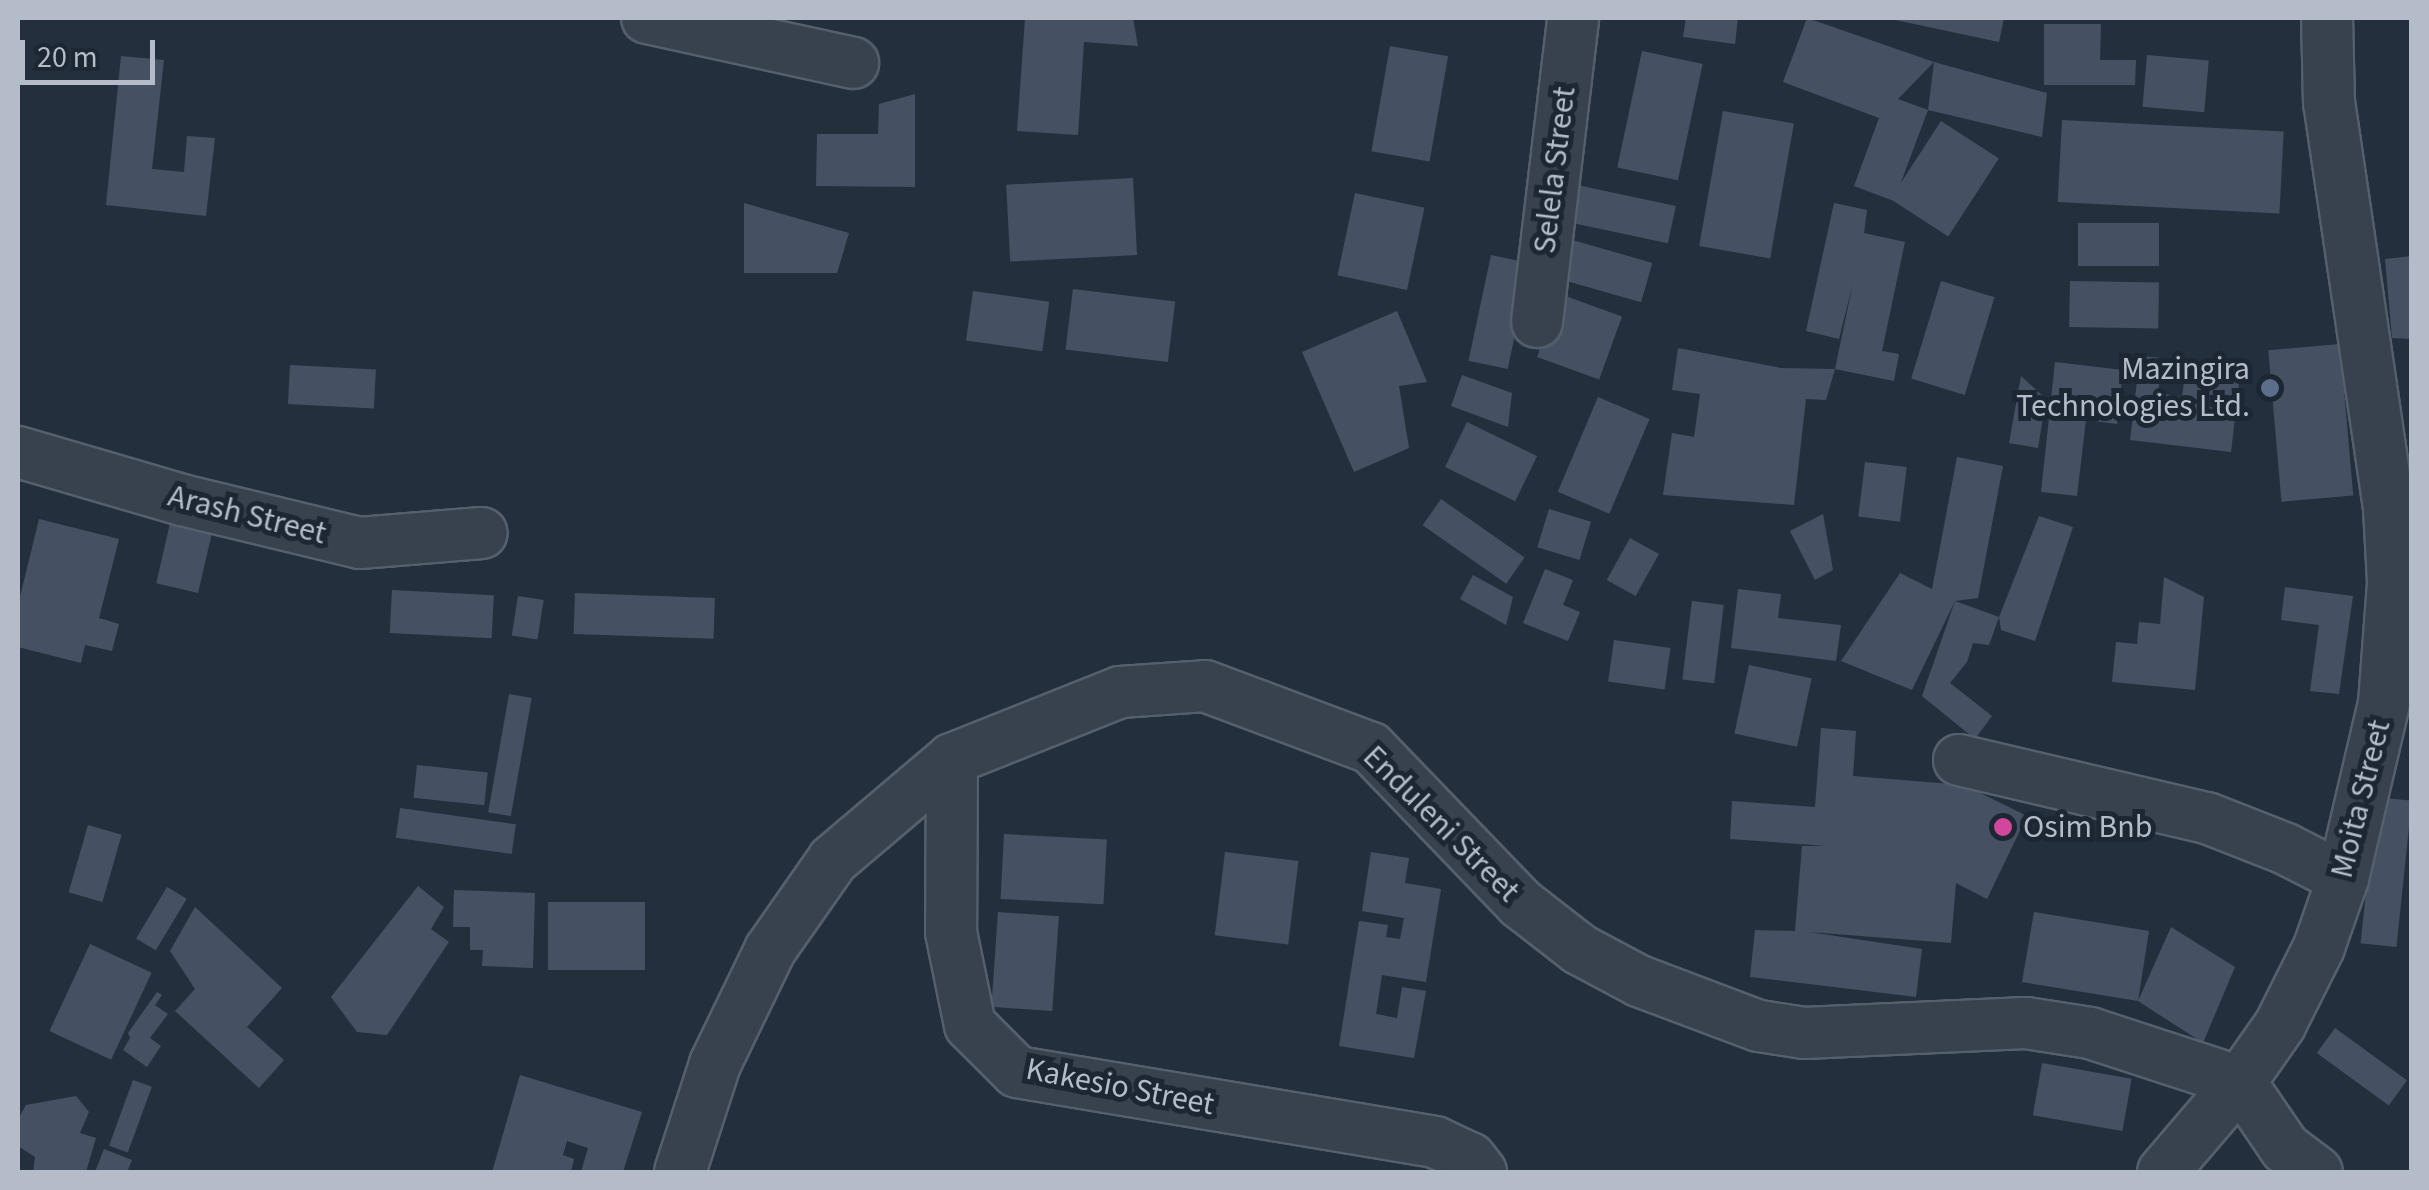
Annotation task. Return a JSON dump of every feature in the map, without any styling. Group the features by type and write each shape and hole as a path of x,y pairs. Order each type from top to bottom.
{"street":[{"path":"648,18 853,63"},
{"name":"Selela Street","path":"1537,322 1573,18"},
{"name":"Moita Street","path":"2163,1172 2240,1082 2280,1025 2319,947 2343,878 2384,703 2393,582 2382,434 2329,104 2327,18"},
{"name":"Arash Street","path":"18,452 182,500 360,544 482,533"},
{"name":"Enduleni Street","path":"680,1172 715,1064 770,950 834,860 952,760 1120,692 1204,686 1371,748 1520,903 1579,949 1700,1008 1759,1026 1804,1033 2026,1023 2090,1034 2240,1082"},
{"name":"Kakesio Street","path":"952,760 950,932 970,1026 1017,1072 1435,1142 1470,1158 1481,1172"},
{"path":"1958,760 2009,775 2207,818 2286,848 2343,878"},
{"path":"2240,1082 2285,1148 2317,1172"}],"building":[{"path":"1025,18 1133,18 1138,46 1084,42 1078,135 1017,131"},
{"path":"1686,18 1738,18 1735,44 1683,37"},
{"path":"1807,18 1934,62 1898,99 1928,110 1894,201 1854,186 1879,118 1783,82"},
{"path":"1886,18 2004,18 1999,42"},
{"path":"2044,24 2101,24 2100,60 2136,60 2135,85 2044,85"},
{"path":"1390,46 1448,56 1430,162 1371,151"},
{"path":"1642,51 1703,64 1678,180 1617,167"},
{"path":"2147,55 2209,60 2204,112 2142,107"},
{"path":"121,56 164,60 152,169 184,172 187,136 215,138 206,216 106,205"},
{"path":"1934,62 2047,93 2042,137 1928,110"},
{"path":"915,94 915,187 816,186 817,134 878,134 879,104"},
{"path":"1723,111 1794,124 1770,258 1699,246"},
{"path":"2062,120 2284,132 2279,214 2058,202"},
{"path":"1941,121 1999,159 1948,237 1890,199"},
{"path":"1133,178 1137,255 1010,262 1006,185"},
{"path":"1577,185 1676,206 1668,243 1569,222"},
{"path":"1355,193 1424,208 1407,290 1338,275"},
{"path":"744,203 849,233 837,273 744,273"},
{"path":"1834,203 1867,210 1864,233 1905,242 1882,351 1899,354 1894,381 1835,369 1853,283 1839,339 1806,331"},
{"path":"2078,223 2159,223 2159,266 2078,266"},
{"path":"1562,237 1652,263 1641,302 1551,276"},
{"path":"1491,255 1530,263 1508,369 1469,361"},
{"path":"2412,256 2412,339 2392,338 2385,259"},
{"path":"1941,281 1995,297 1965,395 1911,379"},
{"path":"2070,281 2159,283 2158,329 2069,327"},
{"path":"1073,289 1175,302 1168,362 1066,350"},
{"path":"973,291 1049,302 1042,351 966,341"},
{"path":"1560,294 1622,317 1599,380 1537,357"},
{"path":"1397,311 1427,382 1399,386 1409,448 1354,472 1302,352"},
{"path":"2340,344 2353,495 2282,502 2268,350"},
{"path":"1678,348 1781,368 1835,369 1826,400 1806,399 1794,505 1663,495 1672,433 1694,437 1700,394 1672,390"},
{"path":"2140,356 2163,358 2158,393 2182,397 2187,359 2241,366 2231,452 2130,440"},
{"path":"2055,362 2123,370 2117,424 2086,420 2077,496 2041,492"},
{"path":"290,365 376,370 374,408 288,404"},
{"path":"1462,375 1512,393 1508,427 1451,406"},
{"path":"2021,376 2046,399 2038,448 2009,443"},
{"path":"1598,397 1650,419 1609,514 1558,492"},
{"path":"1467,422 1537,456 1515,501 1445,467"},
{"path":"1957,457 2003,466 1978,598 1955,601 1912,690 1841,661 1900,573 1932,589"},
{"path":"1865,462 1907,467 1900,522 1858,517"},
{"path":"1441,499 1525,558 1506,584 1423,525"},
{"path":"1549,509 1591,522 1579,560 1537,547"},
{"path":"1823,514 1833,570 1815,580 1790,531"},
{"path":"2039,516 2073,527 2035,641 2001,630 1999,617"},
{"path":"39,519 119,539 99,618 119,624 112,651 85,645 81,663 18,647 18,605"},
{"path":"171,519 213,529 198,593 156,583"},
{"path":"1630,538 1659,554 1636,596 1607,580"},
{"path":"1545,569 1573,580 1563,605 1580,612 1568,641 1523,623"},
{"path":"1473,575 1513,597 1506,625 1460,599"},
{"path":"2164,577 2204,597 2195,690 2112,682 2116,642 2137,644 2139,622 2160,624"},
{"path":"2285,587 2353,596 2339,694 2310,691 2319,625 2281,620"},
{"path":"1738,589 1781,594 1778,618 1841,625 1836,661 1731,648"},
{"path":"392,590 494,595 492,638 390,633"},
{"path":"575,593 715,598 713,639 574,634"},
{"path":"518,596 544,600 537,640 512,636"},
{"path":"1692,601 1724,605 1714,683 1682,679"},
{"path":"1955,601 1999,617 1989,645 1973,643 1967,662 1950,683 1992,716 1975,739 1922,696"},
{"path":"1614,640 1670,648 1665,690 1608,682"},
{"path":"1749,665 1812,678 1797,747 1734,733"},
{"path":"509,694 532,698 511,816 488,812"},
{"path":"1821,728 1856,731 1853,776 1964,785 2027,816 1987,899 1956,883 1951,943 1809,932 1922,949 1916,997 1750,977 1755,930 1795,931 1802,846 1827,846 1730,839 1732,801 1815,807"},
{"path":"417,765 488,772 484,805 414,798"},
{"path":"2376,797 2412,801 2396,947 2361,943"},
{"path":"400,808 516,824 512,854 396,838"},
{"path":"88,825 122,835 102,902 69,892"},
{"path":"1004,834 1107,839 1103,904 1001,899"},
{"path":"1225,852 1298,861 1288,944 1215,935"},
{"path":"1371,852 1409,858 1405,883 1441,889 1426,982 1382,975 1376,1014 1397,1018 1402,987 1426,991 1414,1058 1339,1046 1359,921 1388,925 1386,937 1400,939 1404,918 1362,911"},
{"path":"418,886 444,907 431,929 449,942 387,1035 357,1032 331,997"},
{"path":"167,887 187,899 156,950 136,938"},
{"path":"454,890 535,893 533,968 482,966 483,950 470,950 470,927 453,927"},
{"path":"548,902 645,902 645,970 548,970"},
{"path":"195,907 282,988 247,1027 284,1060 259,1088 175,1011 195,989 170,951"},
{"path":"998,912 1059,916 1052,1011 991,1007"},
{"path":"2034,912 2149,931 2138,1001 2022,982"},
{"path":"2171,927 2235,967 2203,1043 2138,1001"},
{"path":"90,944 152,973 111,1060 49,1031"},
{"path":"157,992 162,995 155,1005 168,1014 150,1038 161,1046 147,1067 123,1050 130,1038 128,1033"},
{"path":"2335,1028 2407,1080 2389,1105 2317,1053"},
{"path":"2042,1063 2132,1079 2122,1131 2033,1115"},
{"path":"520,1075 642,1112 623,1172 581,1172 588,1148 567,1141 563,1155 574,1159 571,1172 492,1172"},
{"path":"133,1080 152,1087 128,1153 109,1146"},
{"path":"76,1096 89,1112 80,1133 96,1138 86,1172 33,1172 35,1157 18,1146 18,1119 26,1105"},
{"path":"104,1149 132,1160 127,1172 95,1172"}],"place":[{"name":"Mazingira Technologies Ltd.","path":"2270,388"},
{"name":"Osim Bnb","path":"2003,827"}]}
